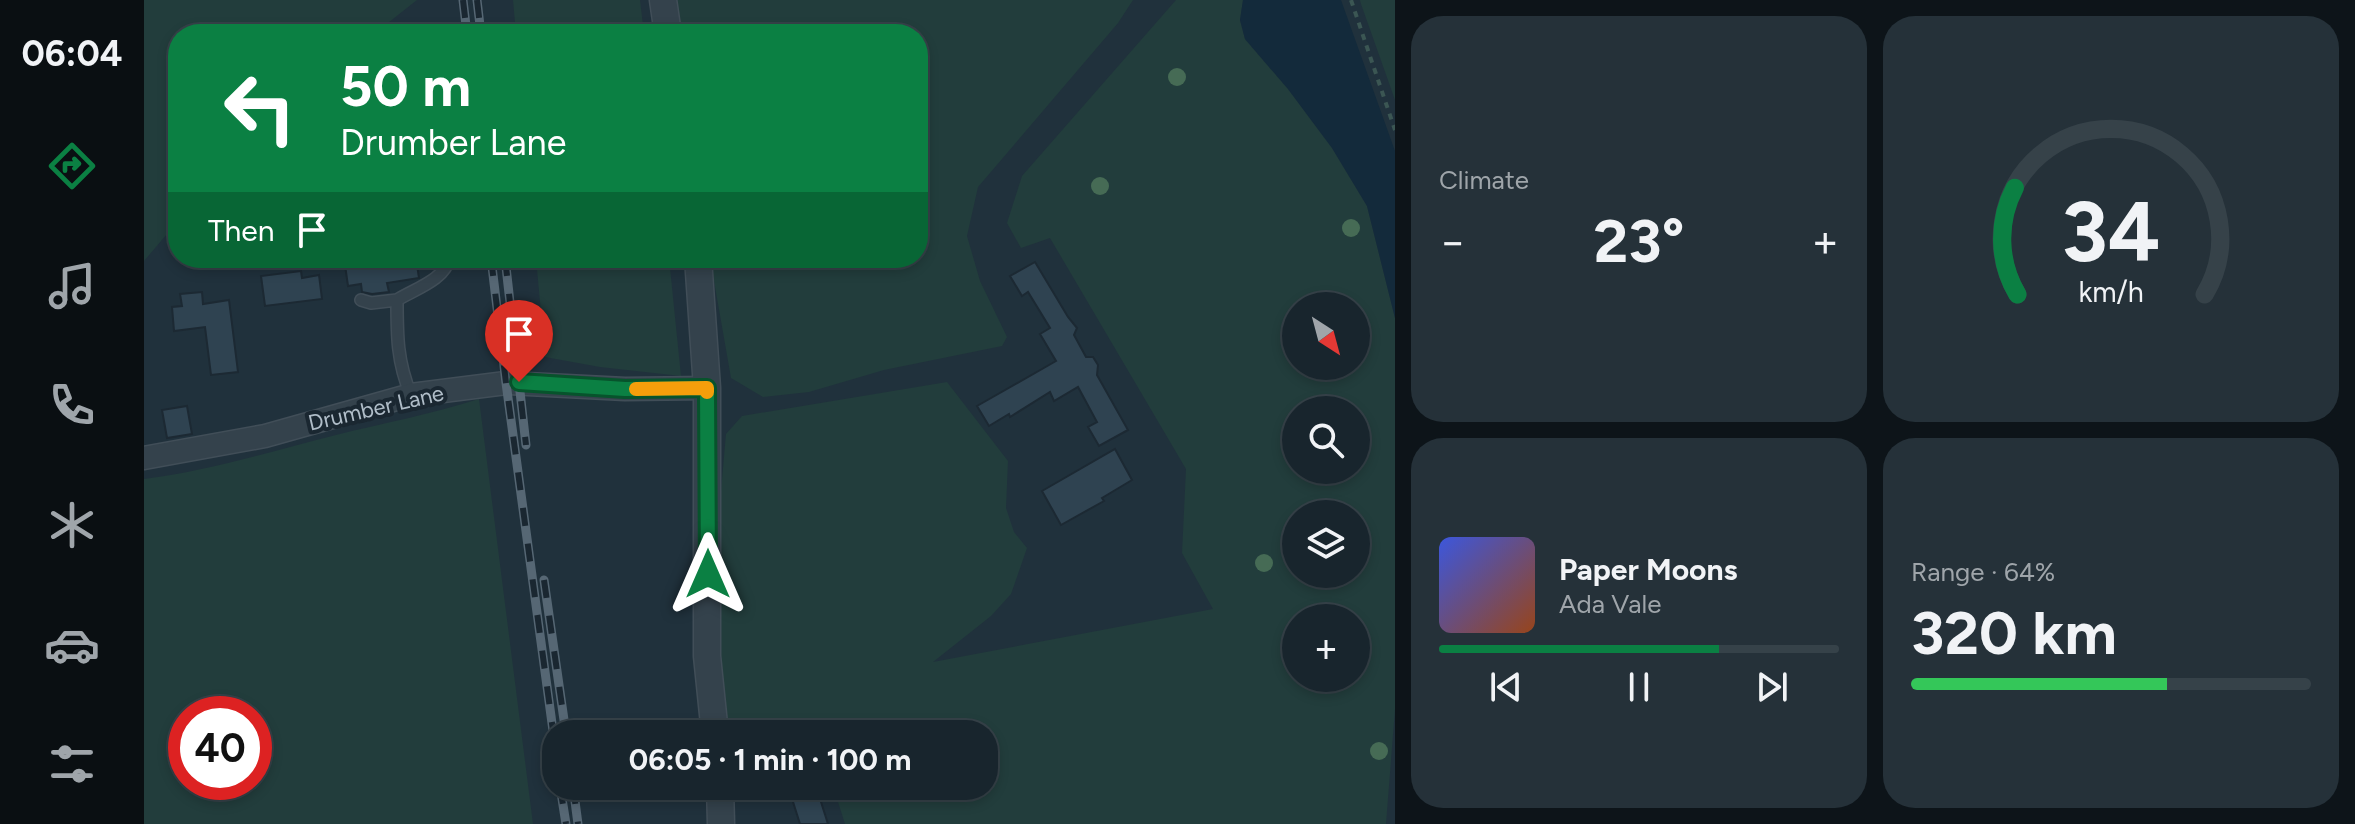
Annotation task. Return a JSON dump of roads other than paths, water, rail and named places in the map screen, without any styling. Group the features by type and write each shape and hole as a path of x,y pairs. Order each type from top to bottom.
{"street":[{"path":"663,0 667,24"},
{"path":"699,268 707,388 707,656 714,720"},
{"name":"Drumber Lane","path":"144,458 265,436 411,395 519,382 625,389 707,388"},
{"path":"720,800 721,824"}],"lane":[{"path":"361,300 371,303 397,300 442,275 446,268"},
{"path":"397,300 402,373 411,395"}],"water":[{"path":"1243,0 1341,0 1395,151 1395,318 1367,206 1332,148 1288,89 1245,39 1240,20"}],"railway":[{"path":"463,0 466,24"},
{"path":"477,0 480,24"},
{"path":"492,268 552,720"},
{"path":"506,268 526,445"},
{"path":"544,580 564,720"},
{"path":"562,800 566,824"},
{"path":"575,800 578,824"}]}
